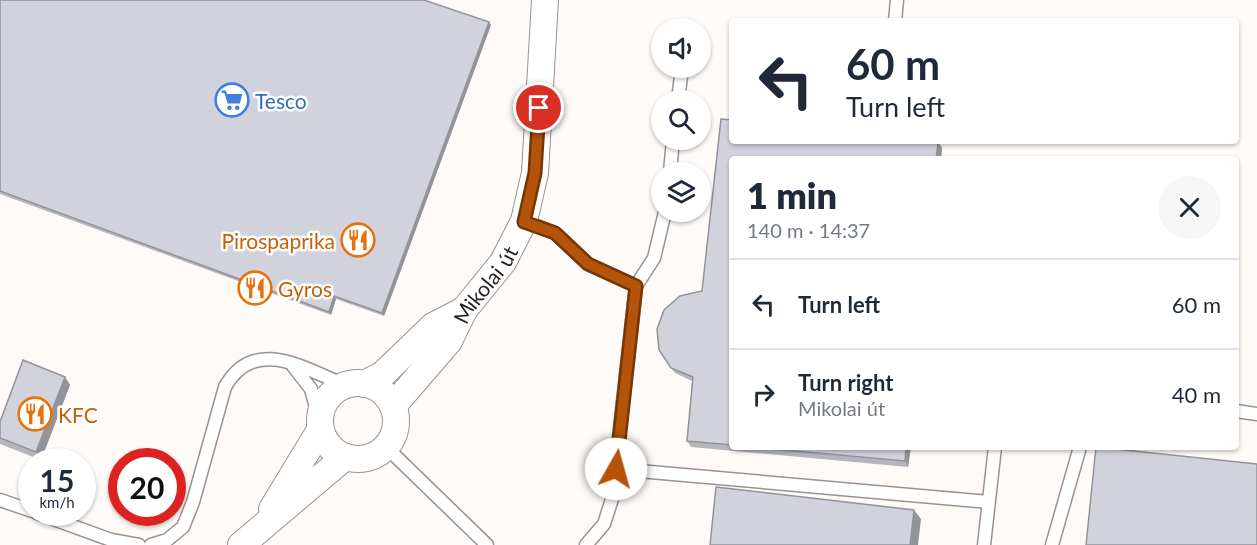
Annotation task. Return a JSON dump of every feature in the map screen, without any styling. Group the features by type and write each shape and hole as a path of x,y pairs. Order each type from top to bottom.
{"street":[{"name":"Mikolai út","path":"393,406 449,341 464,310 503,262 524,222 535,173 545,0"},
{"path":"355,384 376,387 386,395 393,406 396,418 395,431 386,447 370,458 345,457 325,442 320,424 322,406 329,395 355,384 382,375 434,326 464,310"},
{"path":"262,525 320,424"},
{"path":"241,545 345,457"}],"lane":[{"path":"895,18 897,0"},
{"path":"524,222 555,233 588,264 636,286"},
{"path":"586,545 604,525 612,499 636,286 654,258 663,222"},
{"path":"151,545 167,540 183,526 209,448 221,400 233,374 240,368 255,361 281,359 355,384"},
{"path":"291,363 311,389 320,424"},
{"path":"1239,411 1257,414"},
{"path":"386,447 487,545"},
{"path":"984,545 995,450"},
{"path":"1052,545 1079,450"},
{"path":"616,469 989,502"},
{"path":"0,500 18,506"},
{"path":"73,526 111,540 139,545"}],"building":[{"name":"Tesco","path":"0,0 424,0 489,22 382,313 334,296 329,312 0,191"},
{"path":"721,119 729,120 729,144 938,144 936,156 729,156 729,445 687,441 693,377 671,368 659,350 657,329 664,310 680,296 702,291"},
{"name":"KFC","path":"23,360 65,377 38,448 26,448 0,438 0,422"},
{"path":"783,450 906,450 905,461"},
{"path":"1096,450 1124,450 1257,464 1257,545 1086,545"},
{"path":"716,487 914,510 910,545 710,545"}],"place":[{"name":"Tesco","path":"232,100"},
{"name":"Pirospaprika","path":"358,240"},
{"name":"Gyros","path":"255,288"},
{"name":"KFC","path":"35,414"}],"route":[{"path":"539,108 535,173 524,222 555,233 588,264 636,286 616,469"}]}
